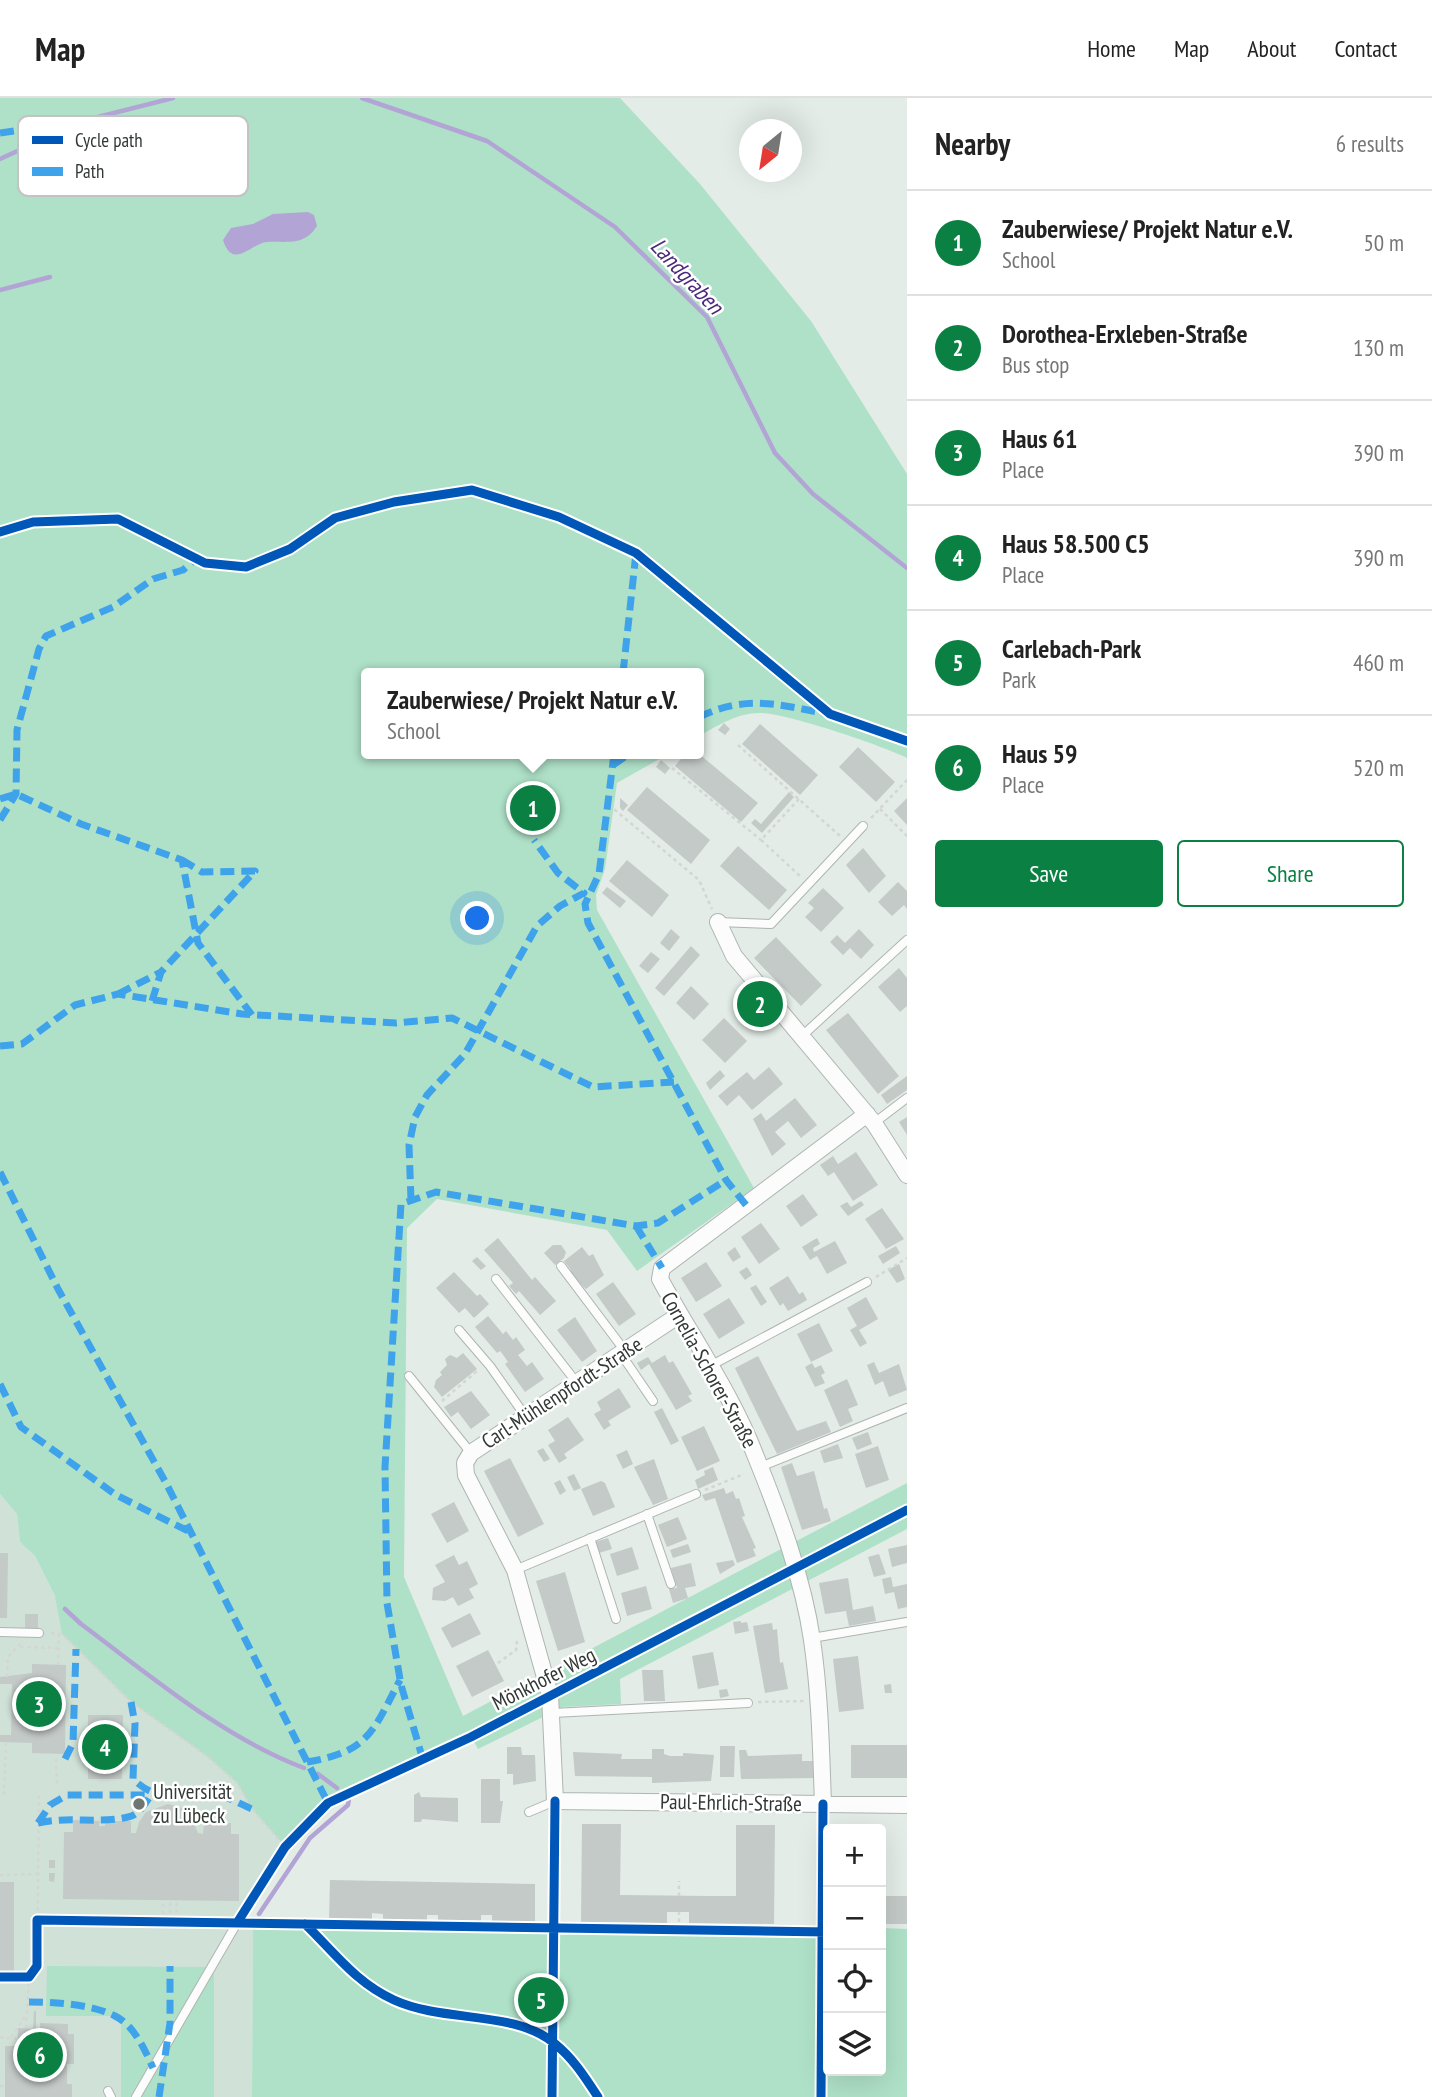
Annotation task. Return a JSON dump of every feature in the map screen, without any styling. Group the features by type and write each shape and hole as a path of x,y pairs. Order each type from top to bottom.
{"street":[{"path":"718,922 734,956 870,1119 907,1175"},
{"name":"Cornelia-Schorer-Straße","path":"823,1804 812,1638 796,1569 760,1467 710,1366 660,1279 662,1268 870,1119"},
{"name":"Carl-Mühlenpfordt-Straße","path":"555,1801 553,1713 514,1570 466,1475 465,1463 471,1453 679,1315"},
{"name":"Paul-Ehrlich-Straße","path":"555,1801 907,1805"}],"lane":[{"path":"718,922 771,924 863,826"},
{"path":"802,1036 907,940"},
{"path":"870,1119 907,1098"},
{"path":"561,1266 623,1352 653,1401"},
{"path":"496,1279 577,1383"},
{"path":"710,1366 867,1282"},
{"path":"460,1330 488,1363 526,1416"},
{"path":"409,1376 471,1453"},
{"path":"760,1467 907,1408"},
{"path":"514,1570 696,1494"},
{"path":"648,1514 671,1584"},
{"path":"590,1538 616,1619"},
{"path":"812,1638 907,1622"},
{"path":"0,1632 39,1633"},
{"path":"553,1713 748,1703"},
{"path":"529,1812 555,1801"},
{"path":"136,2097 237,1923"}],"path":[{"path":"738,745 848,843"},
{"path":"673,768 761,840 809,884"},
{"path":"863,826 907,780"},
{"path":"761,840 799,799"},
{"path":"609,805 699,880 718,922"},
{"path":"880,809 907,836"},
{"path":"867,1282 907,1258"},
{"path":"434,1407 488,1363"},
{"path":"696,1494 760,1467"},
{"path":"20,1632 20,1647"},
{"path":"39,1633 59,1633 131,1702 208,1757 237,1783 252,1810 285,1847"},
{"path":"58,1665 59,1633"},
{"path":"498,1663 516,1650 517,1636"},
{"path":"7,1677 8,1657 20,1647 58,1648"},
{"path":"748,1703 818,1700"},
{"path":"4,1794 2,1786 6,1742"},
{"path":"56,1759 57,1787"},
{"path":"26,2028 29,1977 37,1966 38,1795"},
{"path":"278,1857 293,1838"},
{"path":"0,1875 38,1874"},
{"path":"679,1881 679,1896"},
{"path":"163,1900 170,1920"},
{"path":"170,1900 170,1920"},
{"path":"170,1920 177,1900"},
{"path":"679,1912 679,1929"},
{"path":"37,1920 51,1920"},
{"path":"149,1920 188,1921"},
{"path":"665,1929 692,1929"},
{"path":"0,1977 29,1977"},
{"path":"12,2037 28,2013"},
{"path":"0,2037 18,2039"}],"shaded area":[{"path":"308,212 314,215 317,226 301,240 261,243 237,255 227,249 223,240 231,228 253,224 273,214"},
{"name":"Universität zu Lübeck","path":"0,1494 17,1514 20,1542 35,1556 55,1596 303,1822 244,1920 253,1924 252,2097 0,2097"}],"green space":[{"path":"0,98 620,98 700,184 811,321 907,474 907,758 834,731 772,714 744,715 704,733 704,668 361,668 361,759 659,759 617,783 605,869 596,895 597,910 754,1188 637,1271 607,1230 437,1199 407,1228 404,1577 463,1716 907,1483 907,1529 620,1679 621,1704 563,1707 478,1749 469,1732 343,1789 318,1806 284,1845 252,1809 237,1783 208,1757 131,1702 62,1634 55,1596 35,1556 20,1542 17,1514 0,1494"},
{"path":"253,1924 823,1928 823,2076 886,2076 886,1928 907,1929 907,2097 252,2097"},
{"path":"47,1966 214,1967 214,2097 121,2097 121,2016 46,2016"}],"building":[{"path":"724,723 730,729 725,735 718,730"},
{"path":"760,724 818,775 800,795 742,744"},
{"path":"858,747 895,782 876,802 839,767"},
{"path":"704,758 758,803 741,822 675,766 681,759"},
{"path":"661,760 670,768 665,774 656,767"},
{"path":"647,787 710,840 691,864 627,810"},
{"path":"789,792 794,797 762,833 751,823 755,819 761,824"},
{"path":"620,798 628,805 623,811 620,808"},
{"path":"907,798 907,825 894,811"},
{"path":"738,846 787,890 769,910 720,866"},
{"path":"863,848 886,876 869,893 846,865"},
{"path":"627,860 669,895 652,917 609,881"},
{"path":"898,882 907,891 907,909 904,905 892,916 878,902"},
{"path":"607,887 626,901 620,908 602,893"},
{"path":"823,888 844,908 821,932 805,917 814,908 808,903"},
{"path":"671,929 680,937 669,951 660,943"},
{"path":"859,929 874,945 861,959 850,948 843,955 830,942 837,935 845,943"},
{"path":"776,937 822,985 801,1006 754,958"},
{"path":"691,946 700,955 664,996 655,988"},
{"path":"651,952 660,959 648,973 639,966"},
{"path":"899,968 907,978 907,1006 900,1012 878,987"},
{"path":"691,986 709,1004 694,1020 676,1003"},
{"path":"848,1013 899,1076 878,1094 826,1030"},
{"path":"724,1018 747,1041 725,1063 702,1040"},
{"path":"769,1067 783,1084 752,1110 739,1095 727,1106 718,1096 747,1072 754,1080"},
{"path":"720,1070 725,1076 710,1090 706,1083"},
{"path":"907,1076 907,1090 887,1104 881,1095"},
{"path":"795,1098 817,1125 801,1138 788,1121 775,1132 786,1144 772,1156 753,1119 761,1113 766,1121"},
{"path":"907,1117 907,1135 899,1122"},
{"path":"856,1152 878,1185 853,1201 834,1172 828,1176 820,1165 833,1156 838,1164"},
{"path":"803,1194 818,1215 801,1227 786,1206"},
{"path":"861,1201 864,1205 848,1216 840,1206 847,1202 851,1207"},
{"path":"882,1208 904,1239 886,1249 865,1219"},
{"path":"761,1223 780,1249 759,1264 741,1237"},
{"path":"498,1238 532,1280 535,1277 556,1301 540,1315 519,1291 516,1294 509,1286 513,1283 484,1250"},
{"path":"817,1238 820,1244 813,1248 814,1252 835,1241 847,1263 827,1274 817,1256 810,1260 802,1247"},
{"path":"553,1245 561,1245 566,1252 564,1258 555,1265 544,1253"},
{"path":"896,1246 900,1253 883,1264 878,1256"},
{"path":"582,1247 589,1256 593,1254 604,1275 586,1289 568,1272 571,1270 564,1261"},
{"path":"735,1247 741,1257 733,1262 727,1253"},
{"path":"477,1257 486,1266 481,1270 472,1261"},
{"path":"706,1262 722,1286 696,1302 681,1278"},
{"path":"899,1264 905,1279 897,1283 888,1270"},
{"path":"747,1267 752,1275 745,1280 739,1272"},
{"path":"454,1272 477,1296 480,1294 489,1304 474,1318 465,1308 459,1313 436,1288"},
{"path":"788,1276 799,1294 803,1292 807,1300 788,1311 783,1303 780,1306 769,1288"},
{"path":"613,1282 636,1314 619,1326 596,1294"},
{"path":"756,1285 767,1302 761,1306 750,1288"},
{"path":"866,1297 878,1319 859,1330 867,1343 860,1347 850,1330 857,1326 847,1308"},
{"path":"729,1298 745,1323 719,1339 703,1314"},
{"path":"488,1316 503,1334 506,1331 513,1340 516,1337 525,1350 518,1355 527,1366 532,1362 544,1379 525,1392 505,1364 508,1362 504,1356 500,1351 497,1353 475,1327"},
{"path":"575,1317 597,1351 582,1362 557,1330"},
{"path":"819,1323 833,1351 811,1362 797,1334"},
{"path":"463,1353 477,1369 442,1397 434,1387 436,1380 442,1375 440,1372 447,1365 445,1359 450,1355 457,1358"},
{"path":"665,1355 669,1363 673,1361 692,1394 688,1396 692,1401 676,1410 649,1364 641,1370 637,1363 648,1357 652,1363"},
{"path":"758,1356 797,1431 826,1421 831,1432 777,1454 735,1368"},
{"path":"874,1362 879,1373 899,1364 907,1390 889,1397 883,1381 875,1385 867,1365"},
{"path":"812,1363 815,1368 821,1365 825,1373 821,1375 825,1383 815,1387 805,1367"},
{"path":"847,1379 858,1405 848,1409 853,1421 840,1427 824,1390"},
{"path":"619,1388 631,1407 608,1421 611,1425 604,1430 594,1414 601,1410 597,1402"},
{"path":"471,1391 490,1415 471,1429 458,1412 451,1417 444,1407"},
{"path":"662,1408 679,1441 671,1445 654,1412"},
{"path":"568,1417 584,1440 564,1454 567,1458 559,1463 548,1445 555,1441 548,1430"},
{"path":"704,1426 720,1461 697,1471 681,1437"},
{"path":"868,1432 872,1444 857,1450 852,1438"},
{"path":"838,1444 843,1458 824,1463 820,1451"},
{"path":"878,1446 889,1480 866,1488 855,1454"},
{"path":"543,1448 550,1459 544,1462 537,1451"},
{"path":"627,1450 633,1464 623,1469 616,1455"},
{"path":"510,1458 544,1524 518,1537 484,1471"},
{"path":"654,1459 668,1499 653,1505 634,1467"},
{"path":"792,1463 797,1476 814,1471 824,1509 827,1508 831,1521 802,1530 781,1467"},
{"path":"713,1467 718,1480 698,1489 695,1480"},
{"path":"574,1474 581,1488 574,1491 567,1477"},
{"path":"560,1480 566,1491 560,1495 554,1483"},
{"path":"601,1481 605,1483 615,1507 593,1516 581,1489"},
{"path":"724,1488 726,1494 733,1491 736,1499 739,1498 745,1516 742,1517 756,1548 753,1549 756,1556 737,1563 715,1498 705,1501 702,1495"},
{"path":"454,1502 469,1531 447,1543 431,1514"},
{"path":"678,1517 687,1539 667,1547 658,1525"},
{"path":"608,1538 612,1549 599,1553 595,1542"},
{"path":"688,1544 691,1552 673,1558 670,1550"},
{"path":"907,1545 907,1563 892,1567 888,1549"},
{"path":"632,1547 639,1569 617,1576 610,1554"},
{"path":"0,1553 8,1553 7,1618 0,1618"},
{"path":"879,1554 886,1574 874,1577 868,1557"},
{"path":"454,1555 459,1565 467,1561 478,1584 469,1589 474,1598 458,1606 453,1597 445,1601 432,1600 433,1588 445,1582 435,1565"},
{"path":"733,1560 735,1565 720,1574 716,1563"},
{"path":"691,1563 696,1586 685,1588 688,1598 673,1603 669,1589 677,1588 671,1568"},
{"path":"565,1572 585,1642 558,1651 536,1581"},
{"path":"891,1577 893,1587 907,1584 907,1607 898,1609 894,1592 885,1594 882,1579"},
{"path":"848,1578 853,1610 873,1606 876,1621 849,1626 846,1611 825,1614 819,1583"},
{"path":"646,1586 652,1609 627,1616 621,1593"},
{"path":"470,1613 481,1634 452,1648 441,1628"},
{"path":"25,1614 38,1614 38,1630 25,1630"},
{"path":"733,1622 747,1622 749,1631 735,1634"},
{"path":"772,1623 773,1630 777,1629 780,1663 783,1662 788,1689 765,1693 753,1626"},
{"path":"488,1650 504,1681 472,1697 456,1666"},
{"path":"713,1652 719,1685 698,1689 692,1656"},
{"path":"858,1656 864,1709 839,1712 833,1659"},
{"path":"32,1664 66,1665 65,1754 32,1753 32,1743 0,1742 0,1735 11,1735 12,1684 0,1684 0,1677 32,1673"},
{"path":"642,1670 663,1670 665,1701 644,1701"},
{"path":"891,1684 892,1693 885,1693 884,1685"},
{"path":"727,1689 729,1696 720,1698 719,1690"},
{"path":"88,1715 123,1715 122,1779 88,1779"},
{"path":"851,1745 907,1745 907,1778 851,1778"},
{"path":"720,1746 735,1746 734,1777 720,1777"},
{"path":"507,1747 521,1747 522,1755 535,1755 536,1781 513,1785 513,1774 507,1774"},
{"path":"652,1749 664,1749 664,1754 670,1756 683,1756 683,1753 714,1755 711,1781 652,1783 652,1777 575,1776 573,1752 622,1754 621,1759 652,1759"},
{"path":"739,1750 746,1750 748,1756 802,1754 802,1761 813,1761 814,1778 741,1779"},
{"path":"481,1779 500,1779 500,1801 503,1801 500,1823 481,1823"},
{"path":"419,1792 421,1797 458,1798 458,1822 422,1819 421,1822 414,1822 414,1795"},
{"path":"168,1804 180,1807 190,1814 198,1833 203,1834 204,1823 231,1823 231,1834 239,1834 239,1901 63,1899 64,1832 73,1832 73,1820 100,1821 99,1826 105,1826 105,1821 131,1821 131,1833 136,1833 146,1812"},
{"path":"582,1824 621,1824 620,1895 709,1896 736,1896 736,1825 775,1825 774,1924 689,1923 689,1912 667,1912 667,1923 581,1922"},
{"path":"49,1860 55,1860 55,1868 49,1868"},
{"path":"49,1873 55,1873 54,1882 49,1881"},
{"path":"330,1880 535,1884 535,1922 492,1921 492,1915 481,1915 481,1921 438,1920 438,1915 427,1915 427,1920 383,1920 383,1914 372,1913 372,1919 329,1919"},
{"path":"0,1882 14,1882 14,1972 0,1972"},
{"path":"886,1896 907,1896 907,1924 886,1924"},
{"path":"34,2011 36,2033 40,2034 40,2023 68,2024 68,2034 74,2034 74,2064 67,2064 67,2084 72,2084 72,2097 5,2097 5,2046 18,2046 18,2028 33,2029"}],"waterway":[{"name":"Landgraben","path":"102,116 173,98"},
{"name":"Landgraben","path":"362,98 487,141 615,227 707,317 775,453 813,494 907,568"},
{"name":"Landgraben","path":"0,159 18,151"},
{"path":"0,290 50,277"},
{"path":"65,1609 81,1624 216,1723 244,1740 304,1768"},
{"path":"318,1774 337,1788"},
{"path":"259,1914 310,1838 348,1805 349,1799"}],"marked path":[{"path":"0,133 18,130"},
{"path":"624,668 636,553"},
{"path":"0,820 16,794 17,730 39,649 46,636 113,607 153,579 183,570 197,558"},
{"path":"704,715 731,706 761,703 823,713"},
{"path":"613,759 599,874 585,904 588,923 726,1180 746,1205"},
{"path":"613,765 622,759"},
{"path":"0,799 16,794 81,824 182,860 198,943 252,1015"},
{"path":"411,1200 409,1145 415,1117 427,1095 465,1054 537,926 560,906 584,893 558,873 534,840"},
{"path":"152,1001 161,972 255,871 202,872 182,860"},
{"path":"118,994 161,972"},
{"path":"0,1046 22,1044 75,1005 118,994 242,1014 396,1023 452,1018 593,1087 674,1082"},
{"path":"0,1172 58,1289 166,1483 328,1803"},
{"path":"423,1760 401,1685 387,1603 385,1467 401,1204 436,1192 636,1226 658,1223 726,1180"},
{"path":"636,1226 662,1268"},
{"path":"0,1384 21,1427 116,1495 190,1532"},
{"path":"65,1759 73,1743 76,1649"},
{"path":"307,1762 328,1758 357,1745 375,1726 400,1680"},
{"path":"131,1702 135,1724 133,1779 154,1793 174,1796 221,1796 252,1809"},
{"path":"38,1823 50,1805 67,1795 151,1795"},
{"path":"38,1823 128,1817 139,1812 151,1795"},
{"path":"159,2097 170,2023 170,1966"},
{"path":"29,2002 84,2006 115,2016 128,2025 153,2068"}],"cycle path":[{"path":"0,532 33,522 118,519 205,563 246,567 290,549 335,518 394,502 472,490 559,517 636,553 830,714 907,741"},
{"name":"Mönkhofer Weg","path":"237,1923 285,1847 328,1803 471,1737 907,1510"},
{"path":"552,2097 555,1801"},
{"path":"821,2097 823,1804"},
{"path":"0,1977 29,1977 37,1966 37,1920 823,1932"},
{"path":"305,1924 357,1976 394,2000 434,2012 499,2021 538,2033 567,2055 598,2097"}],"place":[{"name":"Zauberwiese/ Projekt Natur e.V.","path":"533,808"},
{"name":"Dorothea-Erxleben-Straße","path":"760,1004"},
{"name":"Haus 61","path":"39,1704"},
{"name":"Haus 58.500 C5","path":"105,1747"},
{"name":"Universität zu Lübeck","path":"139,1804"},
{"name":"Carlebach-Park","path":"541,2000"},
{"name":"Haus 59","path":"40,2055"}]}
